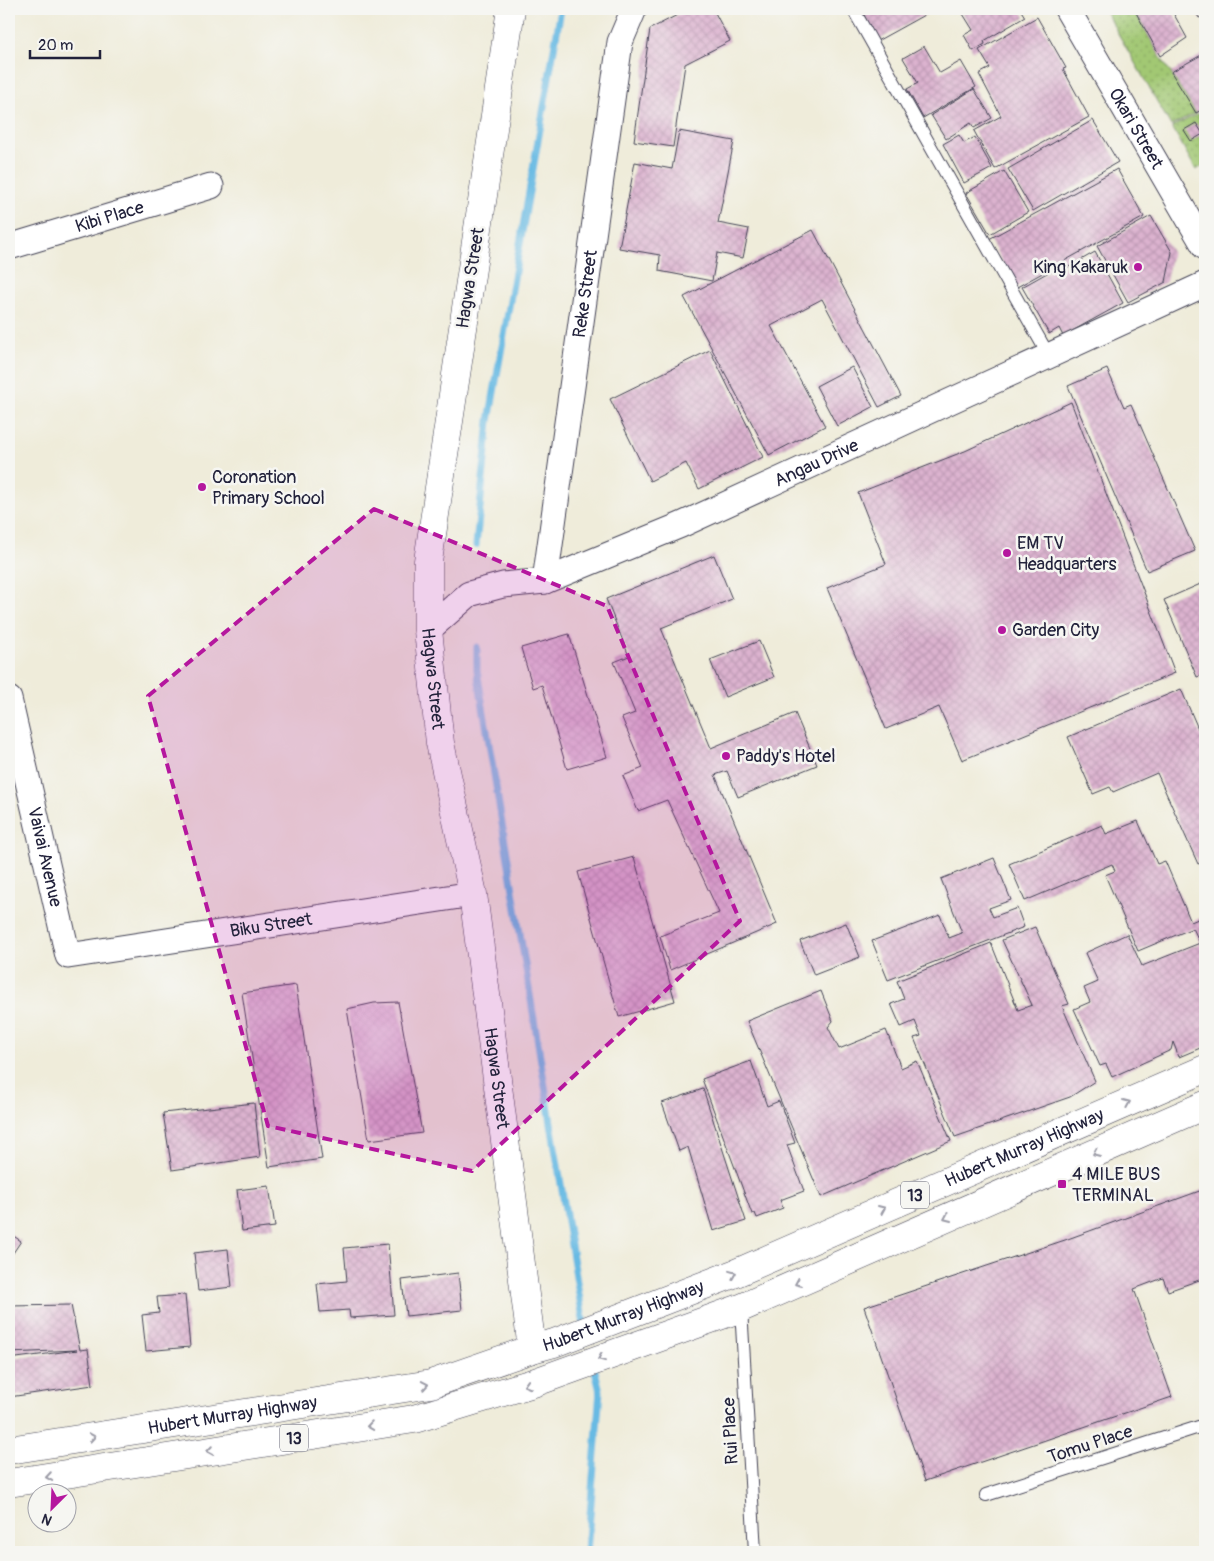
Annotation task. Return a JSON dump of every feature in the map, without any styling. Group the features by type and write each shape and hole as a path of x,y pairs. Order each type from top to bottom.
{"main road":[{"name":"Hagwa Street","path":"511,9 428,561 428,630 440,743 473,894 543,1346"},
{"name":"Hubert Murray Highway","path":"9,1450 431,1384 622,1318 736,1273 1205,1069"},
{"name":"Hubert Murray Highway","path":"9,1483 414,1419 573,1369 741,1308 1205,1105"}],"street":[{"name":"Reke Street","path":"545,581 620,42 634,9"},
{"name":"Okari Street","path":"1067,9 1205,247"},
{"name":"Kibi Place","path":"9,247 211,186"},
{"name":"Angau Drive","path":"428,630 469,594 503,585 545,581 681,525 1205,284"},
{"name":"Vaivai Avenue","path":"9,699 16,761 68,956"},
{"name":"Biku Street","path":"68,956 473,894"}],"lane":[{"path":"853,9 1050,356"},
{"name":"Rui Place","path":"741,1308 755,1552"},
{"name":"Tomu Place","path":"986,1495 1205,1425"}],"highlighted area":[{"path":"374,509 607,606 740,921 472,1171 268,1126 148,696"}],"green space":[{"path":"1104,9 1134,9 1160,56 1196,113 1171,126"},
{"path":"1202,112 1205,118 1205,165 1196,170 1172,127"}],"building":[{"path":"689,9 713,9 730,41 685,64 673,147 634,141 650,29"},
{"path":"861,9 935,9 877,41"},
{"path":"960,9 1020,9 1025,17 984,41 985,44 973,51 964,35 973,30"},
{"path":"1134,9 1171,9 1187,38 1160,56"},
{"path":"1194,9 1205,9 1205,15 1199,18"},
{"path":"1037,17 1066,68 1063,69 1089,117 995,169 974,131 1001,116 979,74 990,68 979,50"},
{"path":"924,46 940,73 961,61 976,87 923,118 907,89 918,83 903,58"},
{"path":"1205,53 1205,108 1196,113 1171,72"},
{"path":"974,89 992,118 974,128 971,123 946,139 931,115"},
{"path":"1093,120 1118,162 1033,211 1008,169"},
{"path":"1196,123 1203,134 1191,141 1184,130"},
{"path":"679,131 734,141 718,223 749,229 743,258 717,253 712,281 659,271 660,255 619,248 635,162 672,169"},
{"path":"959,135 964,143 975,137 992,168 964,183 943,144"},
{"path":"1117,169 1144,217 1017,287 989,239"},
{"path":"1004,171 1028,212 990,234 966,193"},
{"name":"King Kakaruk","path":"1151,216 1172,252 1166,282 1128,302 1097,246"},
{"path":"813,230 901,396 879,407 822,299 771,326 825,426 769,455 684,297"},
{"path":"1095,252 1123,303 1063,336 1059,328 1049,334 1022,287 1063,264 1065,269"},
{"path":"710,350 763,457 699,489 686,463 650,481 610,399"},
{"path":"852,367 873,407 837,426 816,386"},
{"path":"1107,369 1124,407 1131,404 1195,551 1147,571 1068,386"},
{"name":"Garden City","path":"1071,402 1175,673 962,760 939,707 886,729 827,588 886,564 858,493 965,451"},
{"name":"Paddy's Hotel","path":"714,555 732,599 661,628 711,748 795,713 817,765 738,797 727,771 715,775 777,924 670,970 660,936 719,913 667,800 638,811 623,776 643,768 622,718 635,713 614,662 629,656 606,599"},
{"path":"1205,582 1205,674 1197,677 1164,600"},
{"path":"569,634 607,757 567,769 542,685 533,688 521,648"},
{"path":"759,641 774,677 725,697 710,660"},
{"path":"1181,689 1205,745 1205,861 1198,864 1157,773 1113,792 1110,787 1093,794 1068,737"},
{"path":"1138,821 1157,864 1165,861 1191,922 1205,916 1205,1046 1179,1057 1173,1042 1171,1050 1112,1077 1106,1064 1100,1066 1074,1009 1090,1002 1084,988 1098,982 1085,953 1127,934 1142,966 1200,943 1193,928 1138,951 1105,875 1115,871 1112,864 1025,901 1009,864 1102,825 1106,834"},
{"path":"634,857 675,1001 619,1017 578,872"},
{"path":"994,858 1011,900 989,908 993,917 1017,908 1024,927 888,980 872,941 940,915 949,938 962,933 941,879"},
{"path":"846,923 860,957 814,975 800,941"},
{"path":"1035,927 1069,1004 1062,1006 1095,1081 1070,1097 955,1137 914,1038 921,1036 915,1021 901,1027 891,1004 904,999 897,981 991,943 1018,1010 1032,1005 1002,940"},
{"path":"296,985 322,1159 269,1167 242,993"},
{"path":"821,991 833,1021 828,1027 839,1049 886,1030 901,1068 917,1061 951,1141 821,1197 747,1021"},
{"path":"398,1002 422,1133 369,1140 347,1009 374,1003"},
{"path":"751,1061 767,1106 779,1101 795,1143 787,1145 804,1191 780,1200 783,1208 757,1218 755,1213 752,1214 702,1079"},
{"path":"703,1089 746,1221 713,1231 688,1147 679,1151 662,1103"},
{"path":"254,1103 260,1157 172,1170 163,1113"},
{"path":"269,1186 275,1227 242,1231 237,1190"},
{"path":"1205,1189 1205,1278 1168,1291 1163,1278 1134,1289 1172,1397 925,1481 864,1307 1065,1240"},
{"path":"9,1233 21,1241 9,1259"},
{"path":"388,1244 394,1315 350,1318 349,1310 320,1312 317,1284 347,1281 344,1248"},
{"path":"228,1249 232,1287 198,1291 194,1253"},
{"path":"458,1273 462,1310 406,1316 402,1280"},
{"path":"185,1295 190,1347 146,1351 142,1315 159,1313 157,1297"},
{"path":"71,1305 80,1350 88,1349 93,1385 9,1397 9,1359 77,1350 9,1353 9,1306"}],"waterway":[{"path":"476,545 489,421 561,9"},
{"path":"477,647 477,670 584,1325"},
{"path":"587,1552 600,1391 594,1367"}],"place":[{"name":"King Kakaruk","path":"1138,267"},
{"name":"Coronation Primary School","path":"202,487"},
{"name":"EM TV Headquarters","path":"1007,553"},
{"name":"Garden City","path":"1002,630"},
{"name":"Paddy's Hotel","path":"726,756"},
{"name":"4 MILE BUS TERMINAL","path":"1062,1184"}]}
